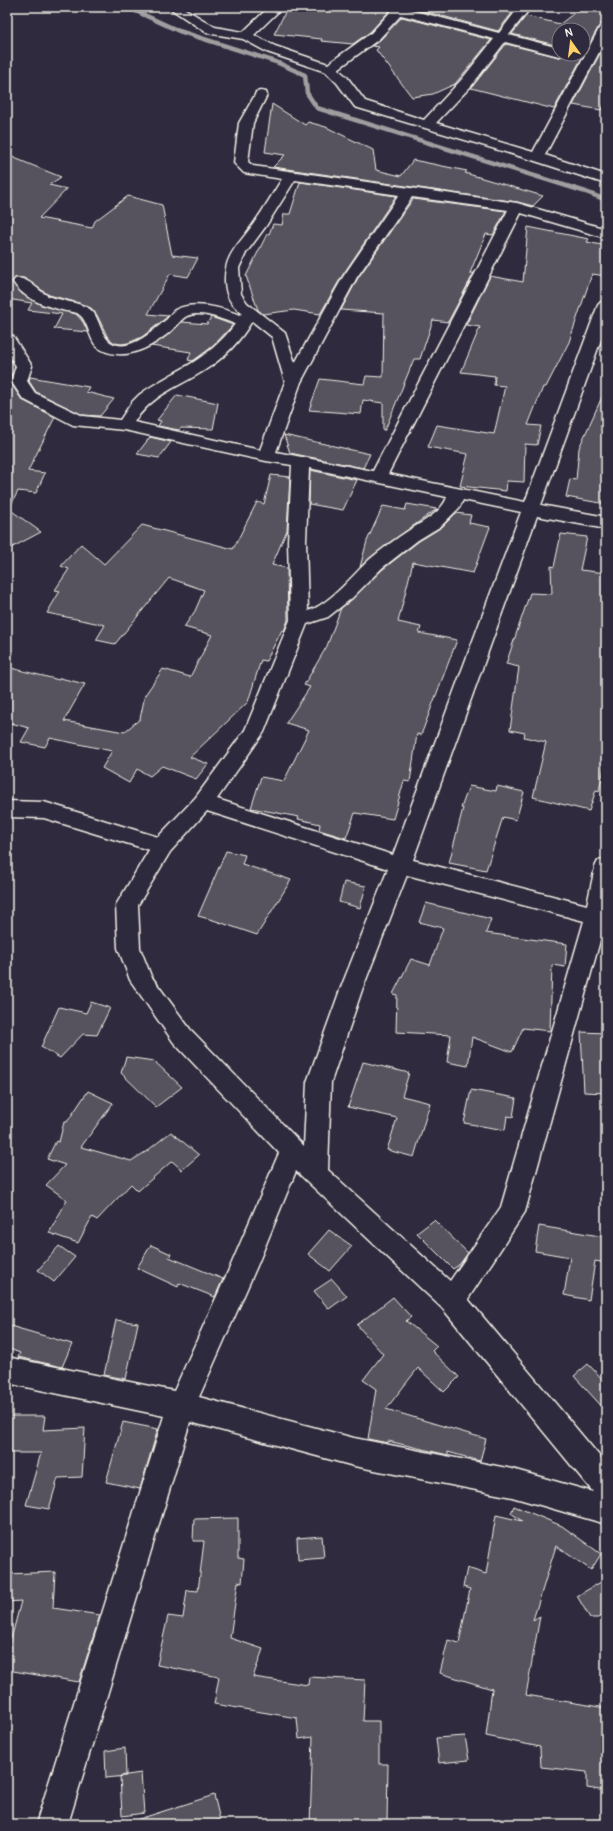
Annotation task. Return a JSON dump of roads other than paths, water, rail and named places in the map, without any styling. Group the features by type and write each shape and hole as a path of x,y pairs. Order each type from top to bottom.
{"street":[{"path":"174,7 211,30 246,36 270,49 330,69 342,80 360,104 537,157 606,180"},
{"path":"246,36 267,14 277,7"},
{"path":"428,125 467,82 525,7"},
{"path":"330,69 375,36 401,9 502,38 551,50"},
{"path":"537,157 594,62 606,27"},
{"path":"261,95 246,123 241,163 249,170 290,177 517,207 606,234"},
{"path":"247,317 242,306 233,294 232,268 239,252 259,226 290,177"},
{"path":"266,456 293,382 350,277 408,192"},
{"path":"378,477 517,207"},
{"path":"20,282 27,291 36,296 54,303 81,309 91,318 101,342 108,348 121,350 132,349 152,337 183,312 195,311 247,317 273,330 279,336 293,382"},
{"path":"195,311 221,303 233,294"},
{"path":"315,1174 319,1082 351,990 400,865 606,305"},
{"path":"124,425 137,406 150,394 201,365 219,351 237,333 247,317"},
{"path":"7,339 24,366 19,381 29,396 79,421 124,425 266,456 301,461 456,494 606,523"},
{"path":"301,461 297,541 298,620 254,732 203,802 162,846 127,905 129,948 141,980 182,1036 315,1174 452,1300 606,1486"},
{"path":"298,620 321,613 346,594 376,564 412,536 435,522 453,504 456,494"},
{"path":"203,802 400,865 601,917"},
{"path":"7,809 44,810 162,846"},
{"path":"452,1300 512,1212 601,917 606,867"},
{"path":"52,1824 182,1406 244,1266 292,1150"},
{"path":"7,1370 182,1406 354,1452 512,1483 606,1510"}],"waterway":[{"path":"127,7 179,31 276,62 305,75 307,93 317,108 586,192 606,200"}]}
